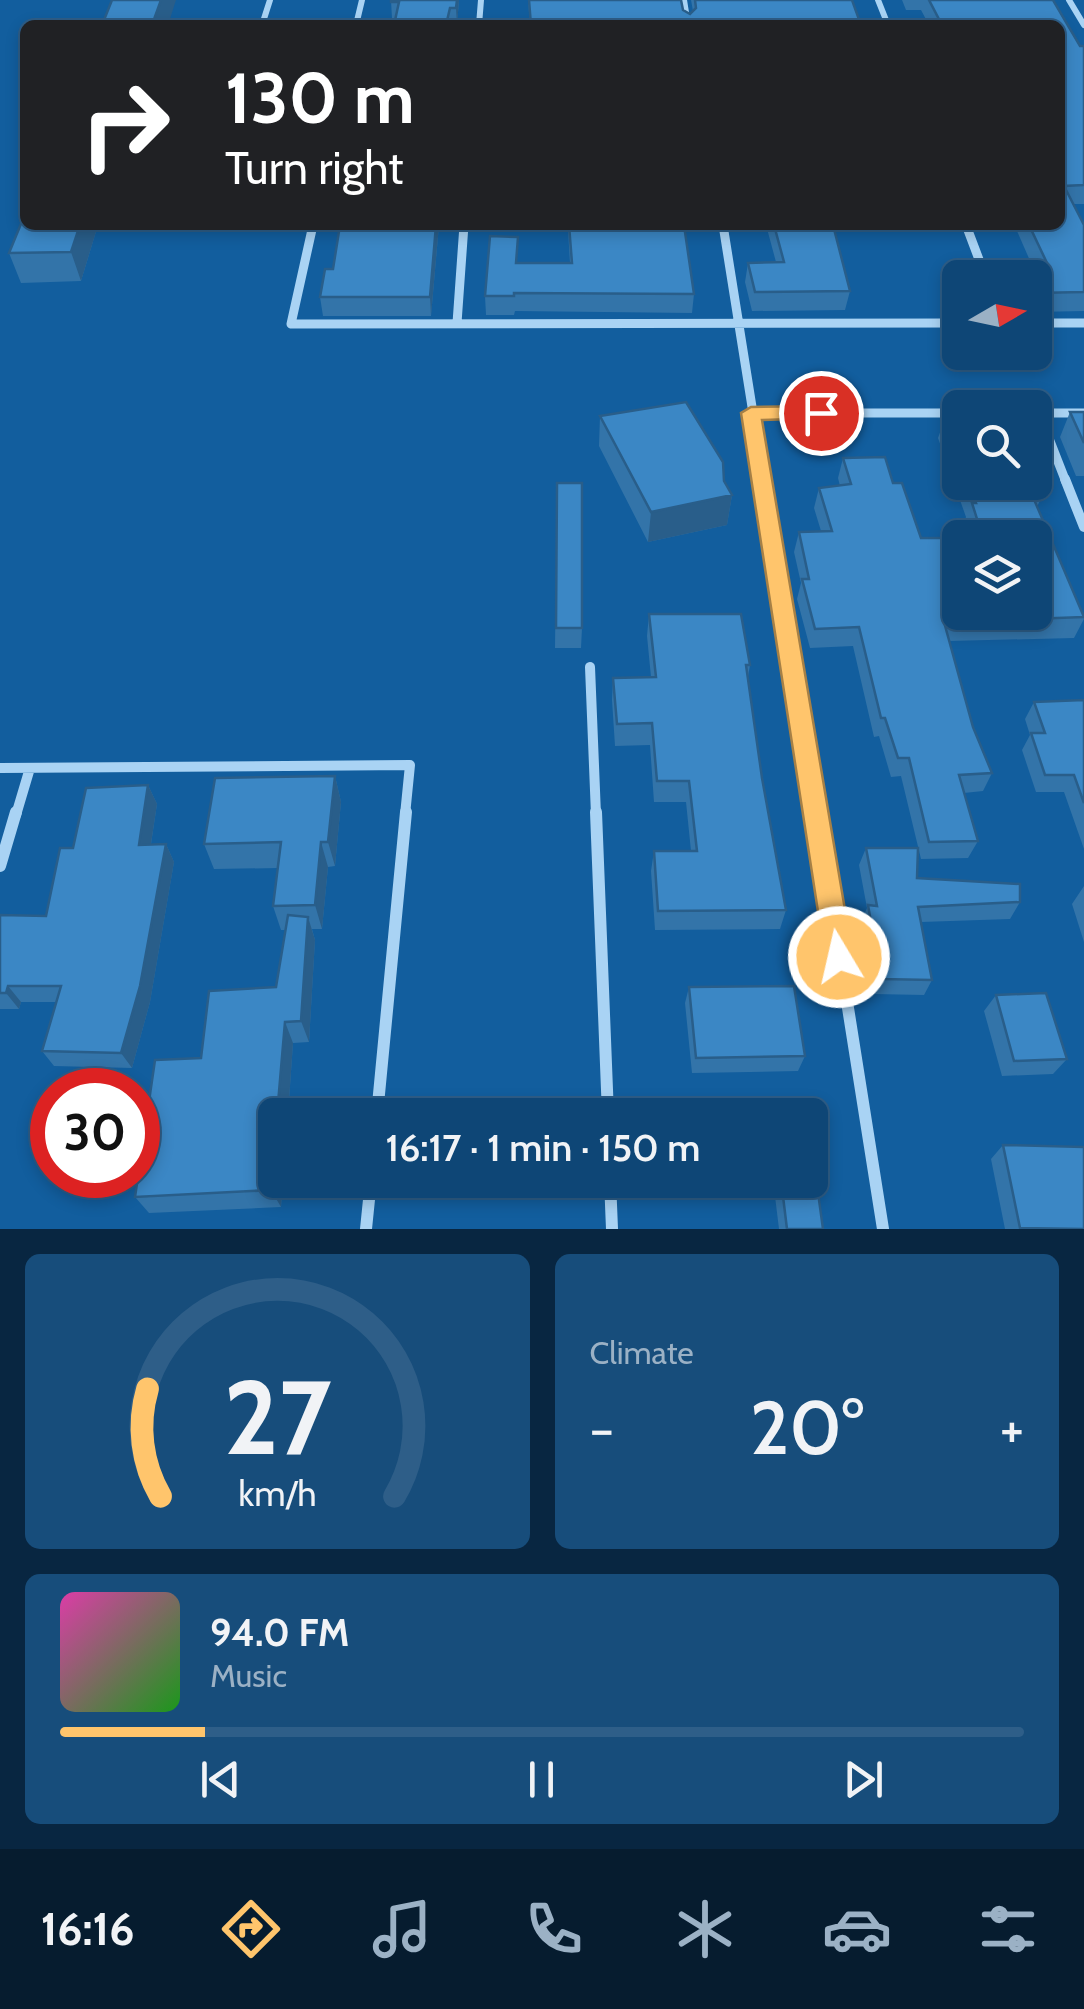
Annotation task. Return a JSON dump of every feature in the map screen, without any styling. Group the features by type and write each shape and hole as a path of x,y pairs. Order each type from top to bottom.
{"street":[{"path":"1069,0 1084,24"},
{"path":"311,230 291,324 942,323"},
{"path":"457,323 464,230"},
{"path":"724,230 883,1229"},
{"path":"968,230 979,260"},
{"path":"1052,322 1084,322"},
{"path":"751,413 942,413"},
{"path":"1052,413 1084,413"},
{"path":"1052,449 1084,527"},
{"path":"590,668 607,1098"},
{"path":"0,768 410,765 379,1098"},
{"path":"0,866 30,768"},
{"path":"366,1229 369,1198"},
{"path":"611,1198 612,1229"}],"building":[{"path":"112,0 161,0 154,20 104,20"},
{"path":"457,0 447,20 395,20 399,2 391,2"},
{"path":"529,0 681,0 683,10 690,14 696,8 695,0 852,0 859,20 531,20"},
{"path":"929,0 1053,0 1065,20 939,20"},
{"path":"1065,20 1080,46 1084,46 1084,185 1065,186"},
{"path":"1065,188 1084,225 1084,292 1052,293 1052,260 1046,260 1031,230 1065,230"},
{"path":"20,226 20,230 78,230 71,252 9,253"},
{"path":"339,230 436,230 430,297 320,297 325,269 333,269"},
{"path":"569,230 685,230 694,294 485,296 490,236 518,237 516,263 572,263"},
{"path":"775,230 834,230 850,291 755,292 748,263 784,262"},
{"path":"686,402 723,462 724,481 732,495 651,512 600,416"},
{"path":"1070,412 1084,412 1084,443"},
{"path":"885,457 893,483 902,483 921,538 942,538 942,630 946,630 973,727 992,773 959,775 978,841 929,842 909,758 898,758 885,718 881,718 859,627 815,629 802,579 809,579 799,532 832,531 819,488 851,484 843,458"},
{"path":"557,483 582,483 582,628 556,628"},
{"path":"975,500 1034,500 1043,520 977,520 972,503"},
{"path":"1052,542 1084,617 1052,618"},
{"path":"649,614 741,614 762,778 786,910 658,911 654,851 697,851 689,781 657,781 652,723 617,724 613,678 656,677"},
{"path":"1084,700 1084,803 1074,775 1045,775 1031,733 1045,733 1034,702"},
{"path":"335,776 328,842 321,842 315,905 273,906 281,842 204,844 215,778"},
{"path":"148,785 139,845 166,844 140,986 121,1053 42,1051 61,986 8,986 6,993 0,993 0,915 46,916 60,848 73,848 86,788"},
{"path":"866,848 918,848 917,878 1020,884 1020,902 918,907 932,980 881,979 868,905 877,906"},
{"path":"288,915 308,917 301,1021 285,1022 278,1098 258,1098 258,1191 160,1196 160,1068 154,1068 155,1060 201,1058 209,991 276,987"},
{"path":"794,986 805,1056 696,1058 689,987"},
{"path":"1046,993 1067,1059 1014,1061 996,995"},
{"path":"1003,1145 1084,1147 1084,1229 1020,1228"},
{"path":"783,1198 819,1198 823,1229 787,1229"}],"route":[{"path":"821,413 751,413 839,957"}]}
